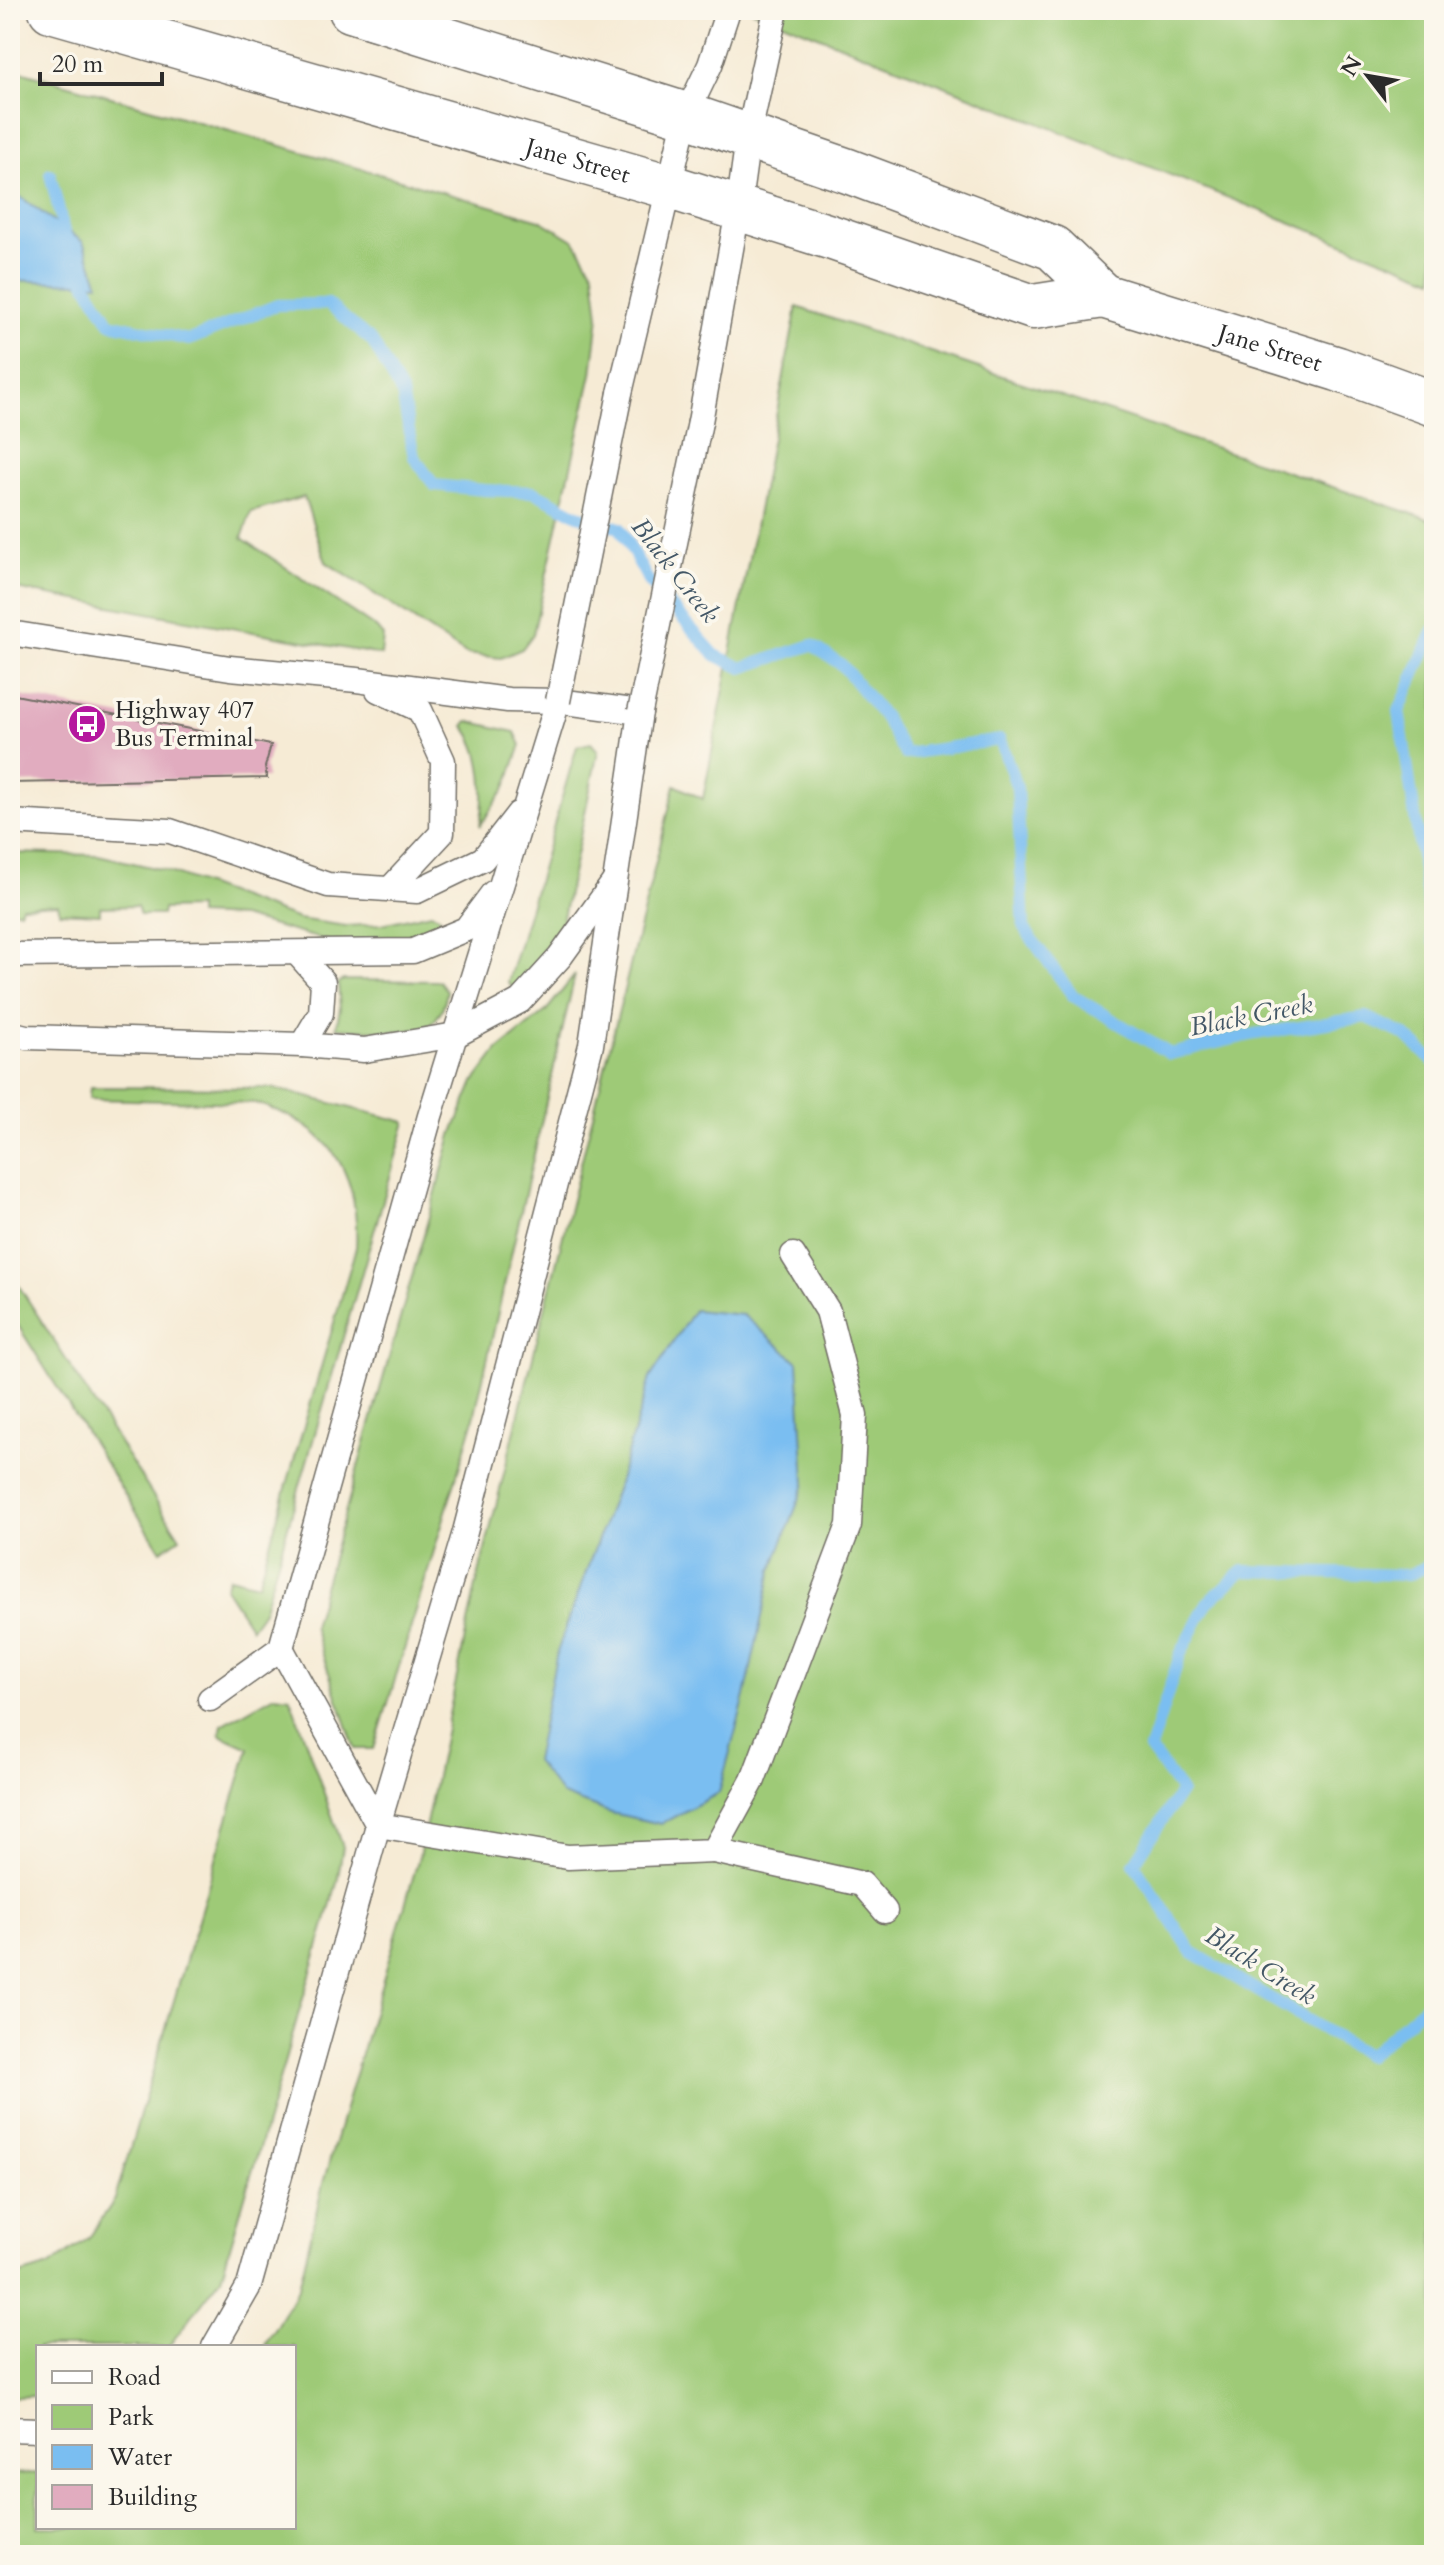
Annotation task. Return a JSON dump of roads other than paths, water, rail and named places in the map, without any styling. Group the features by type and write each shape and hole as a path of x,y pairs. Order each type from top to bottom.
{"main road":[{"name":"Jane Street","path":"51,10 667,186 830,237 1033,307 1103,296 1338,369 1434,404"},
{"name":"Jane Street","path":"360,12 686,115 848,171 1053,248 1103,296"}],"lane":[{"path":"210,1699 281,1648 430,1116 558,701 620,393 667,186 686,115 710,65 728,10"},
{"path":"215,2345 249,2286 378,1825 465,1532 591,1045 640,712 700,422 748,138 776,10"},
{"path":"10,633 230,668 640,712"},
{"path":"357,680 420,710 443,761 442,833 391,888"},
{"path":"10,822 170,831 328,885 417,891 483,859 527,803"},
{"path":"10,1033 41,1037 302,1045 364,1050 456,1035 520,1001 560,957 617,877"},
{"path":"10,955 413,951 466,929 504,878"},
{"path":"297,953 323,982 321,1013 302,1045"},
{"path":"714,1851 753,1780 849,1525 855,1415 828,1311 793,1255"},
{"path":"281,1648 378,1825"},
{"path":"378,1825 568,1857 714,1851 862,1884 885,1911"},
{"path":"10,2429 36,2430"}],"water":[{"path":"10,195 19,196 83,242 99,284 10,280"},
{"path":"694,1310 743,1315 798,1362 805,1484 772,1570 745,1696 719,1793 661,1824 611,1813 562,1795 535,1761 557,1652 617,1487 650,1378"}],"waterway":[{"name":"Black Creek","path":"50,174 67,244"},
{"name":"Black Creek","path":"79,272 110,323 189,340 277,305 328,304 372,341 402,394 414,457 434,485 534,492 578,515 620,528 648,580 715,655 742,668 812,645 842,665 884,717 905,754 1000,740 1017,788 1024,928 1073,996 1170,1054 1255,1034 1366,1017 1405,1035 1434,1062"},
{"path":"1434,630 1399,711 1434,941"},
{"name":"Black Creek","path":"1434,1563 1408,1575 1243,1571 1207,1603 1180,1655 1150,1749 1181,1791 1134,1864 1192,1952 1368,2056 1429,2002 1434,2007"}],"place":[{"name":"Highway 407 Bus Terminal","path":"87,724"}]}
